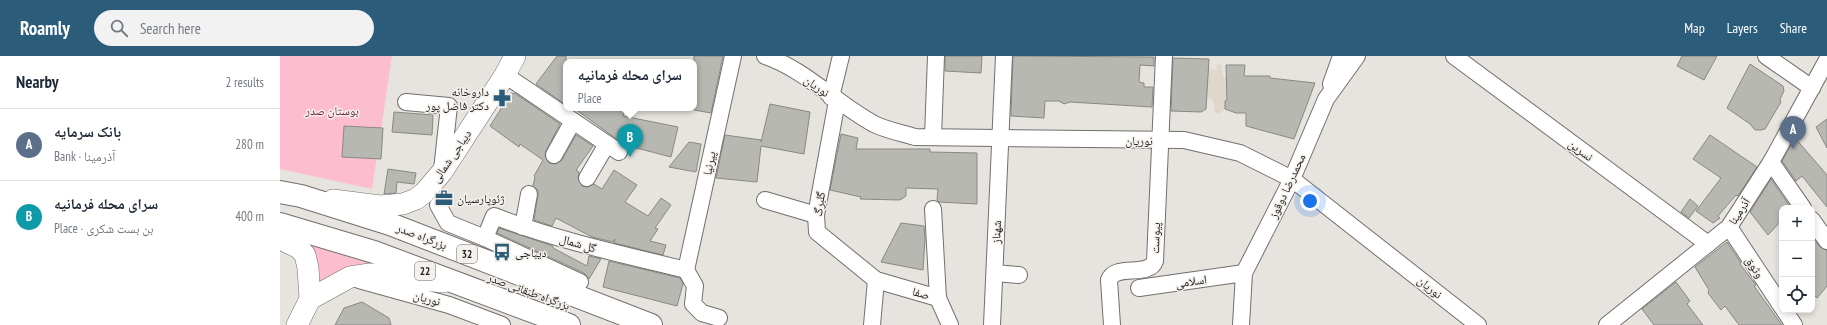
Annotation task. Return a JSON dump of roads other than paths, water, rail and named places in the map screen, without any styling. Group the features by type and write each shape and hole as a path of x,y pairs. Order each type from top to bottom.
{"highway":[{"name":"بزرگراه صدر","path":"290,194 390,224 651,325"},
{"name":"بزرگراه طبقاتی صدر","path":"280,204 389,239 619,325"},
{"name":"بزرگراه طبقاتی صدر","path":"280,224 374,252 569,325"},
{"path":"280,228 374,256 561,325"}],"main road":[{"name":"دیباجی شمالی","path":"290,194 380,206 403,204 416,199 442,172 505,75 515,56"},
{"path":"280,239 299,248 305,256 308,268 310,299 297,325"},
{"path":"310,299 350,277 370,274 449,283"}],"street":[{"name":"پیرنیا","path":"686,270 733,56"},
{"name":"نوریان","path":"765,56 806,78 834,99 875,125 915,137 1184,140 1240,153 1292,179 1478,325"},
{"name":"گلبرگ","path":"842,56 816,215 816,232 876,280"},
{"path":"933,137 936,56"},
{"name":"شهناز","path":"992,325 1004,56"},
{"path":"1160,140 1164,56"},
{"path":"1326,99 1340,56"},
{"name":"محمدرضا دوقوز","path":"1241,325 1244,273 1292,179 1326,99 1357,56"},
{"name":"نسرین","path":"1454,56 1708,244"},
{"path":"1766,56 1812,88"},
{"name":"آذرمینا","path":"1609,324 1729,227 1771,162 1826,65"},
{"path":"505,75 613,148 587,178"},
{"path":"406,102 449,106 442,172"},
{"path":"554,155 573,121"},
{"name":"پیوست","path":"1112,325 1110,276 1114,272 1139,270 1154,264 1160,140"},
{"path":"1771,162 1802,205"},
{"path":"522,227 529,194"},
{"path":"765,200 816,215"},
{"path":"438,206 448,223 485,238 580,282"},
{"path":"933,210 938,298"},
{"name":"گل شمال","path":"485,238 494,216 522,227 585,246 686,270"},
{"path":"1815,224 1827,241"},
{"name":"وثوق","path":"1729,227 1779,302"},
{"path":"686,270 695,286 694,304 702,313 719,318"},
{"path":"995,273 1019,275"},
{"name":"اسلامی","path":"1139,288 1244,273"},
{"name":"نوریان","path":"350,277 449,305 502,325"},
{"path":"872,325 876,280"},
{"name":"صفا","path":"876,280 938,298 950,325"},
{"path":"1786,313 1794,325"}],"place":[{"name":"داروخانه دکتر فاضل پور","path":"502,98"},
{"name":"بانک سرمایه","path":"1793,149"},
{"name":"سرای محله فرمانیه","path":"630,157"},
{"name":"ژئوپارسیان","path":"444,198"},
{"name":"دیباجی","path":"502,252"}],"park label":[{"name":"بوستان صدر","path":"332,110"}]}
